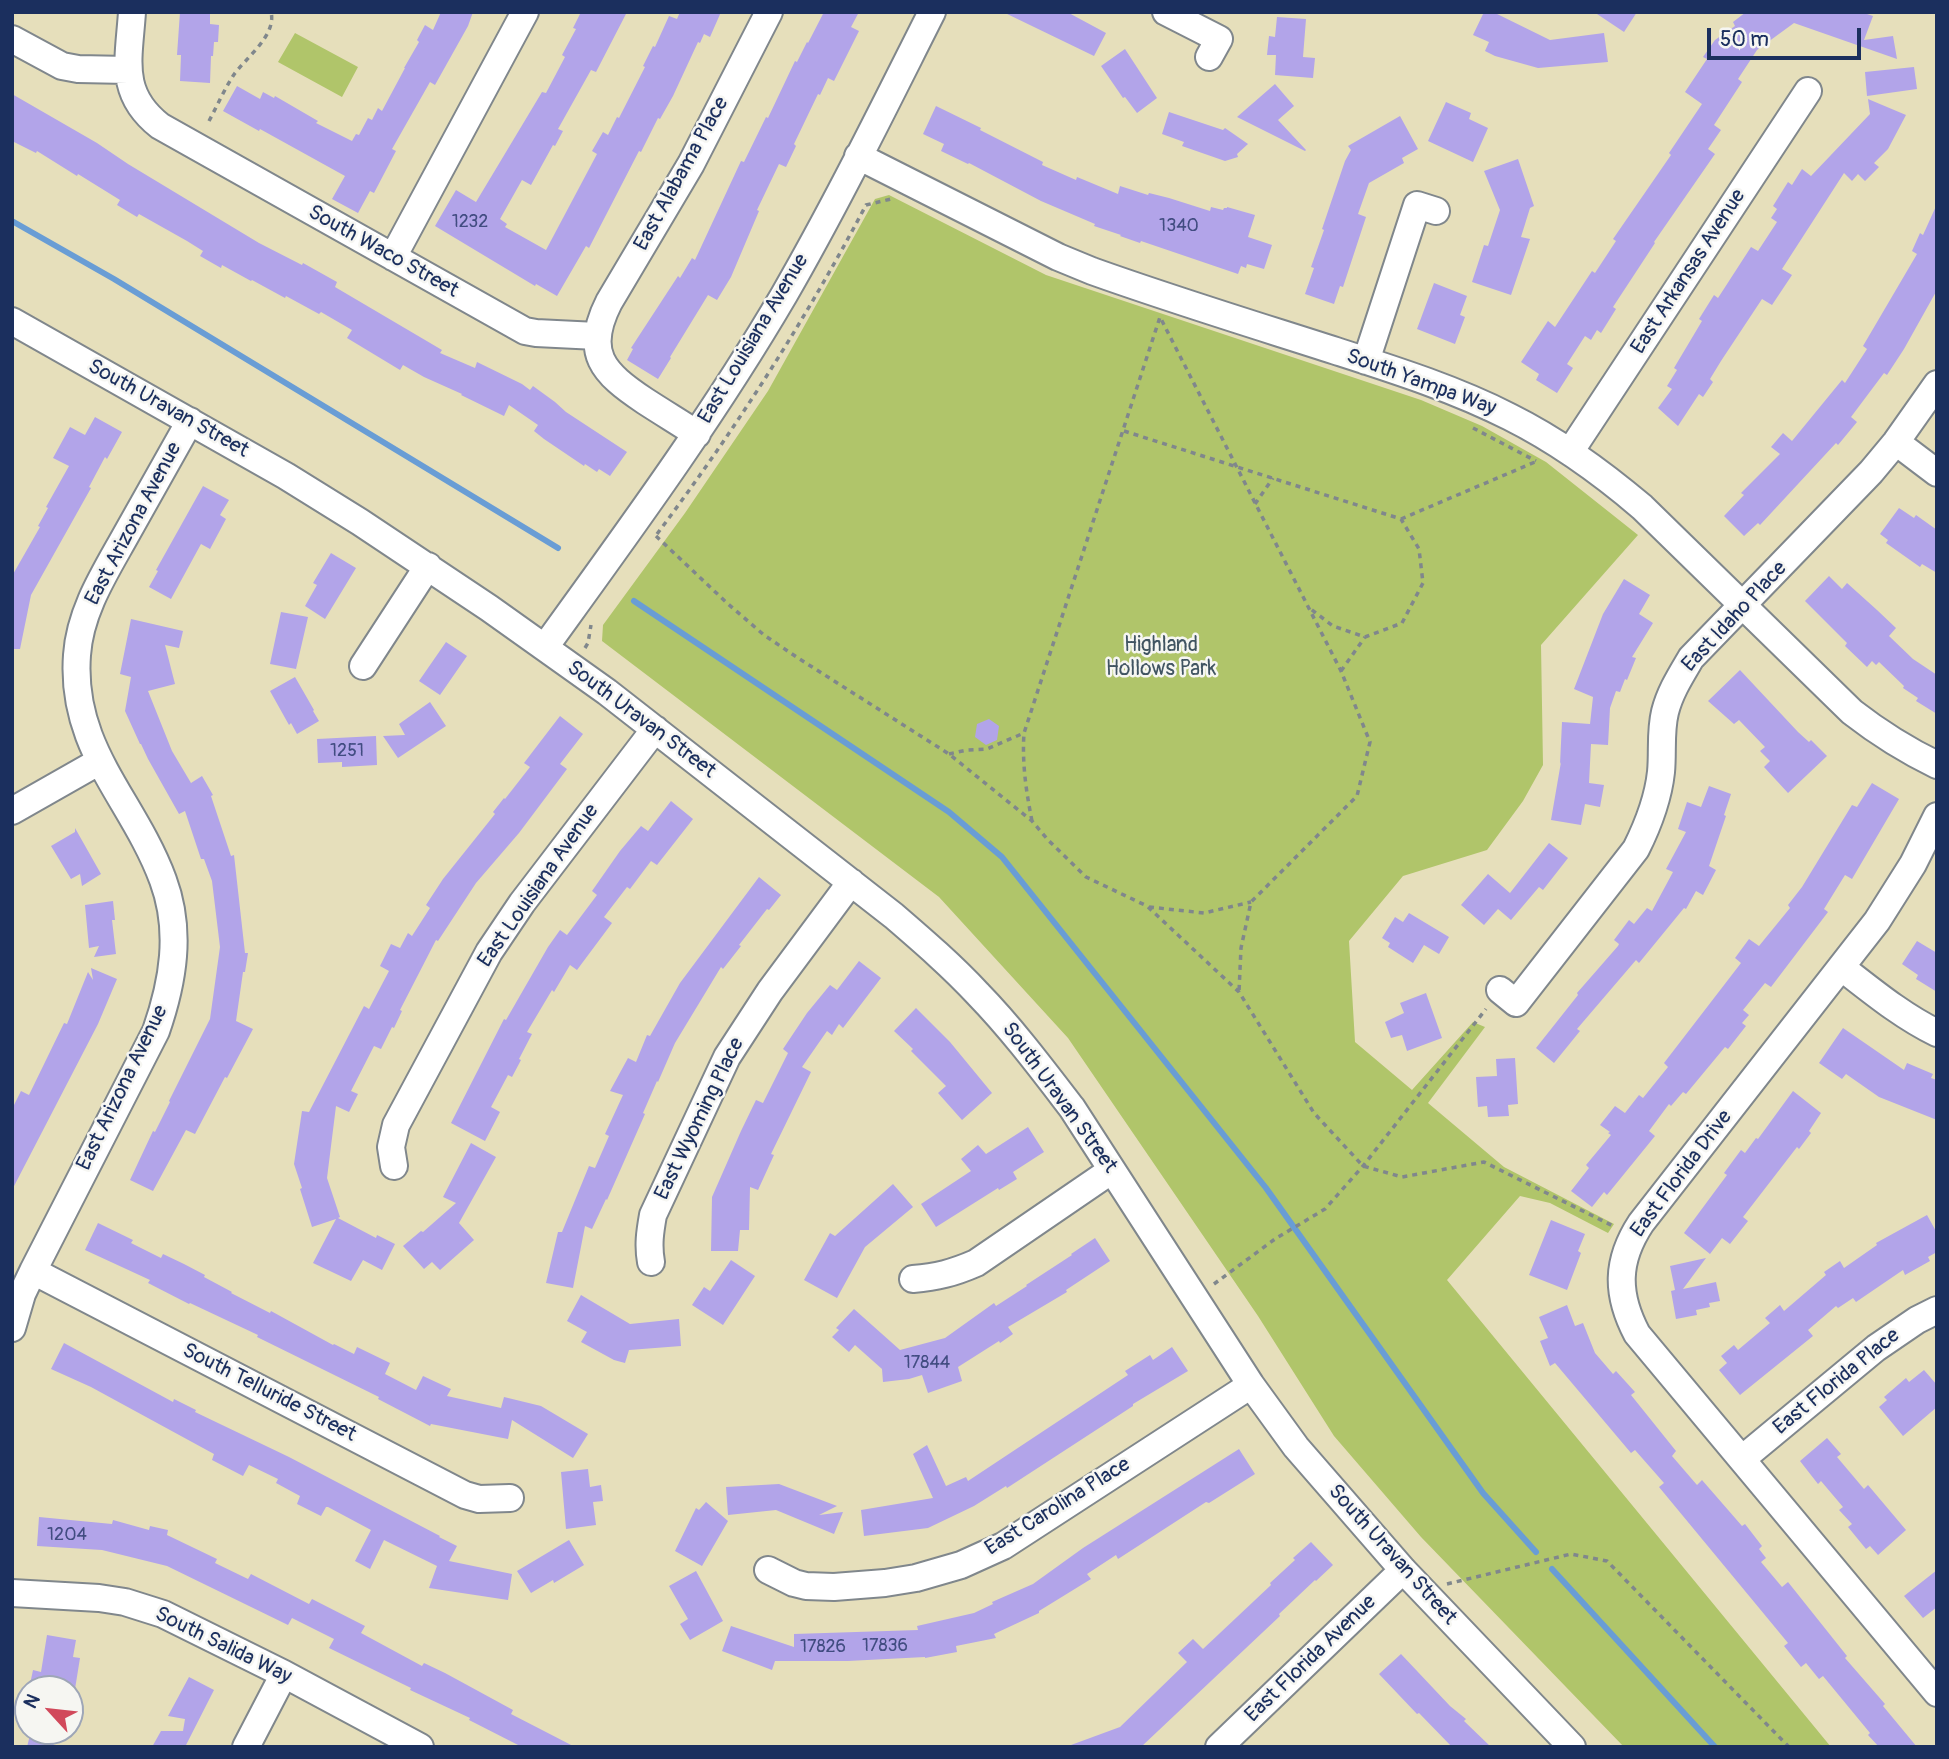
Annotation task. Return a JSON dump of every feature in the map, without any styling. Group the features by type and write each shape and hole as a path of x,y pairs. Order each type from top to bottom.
{"street":[{"name":"South Waco Street","path":"132,12 128,70 131,88 139,105 149,118 160,126 525,331 597,336"},
{"path":"393,257 525,12"},
{"name":"East Alabama Place","path":"597,336 600,318 691,164 769,12"},
{"name":"East Louisiana Avenue","path":"545,647 697,434 785,294 932,12"},
{"path":"1167,12 1219,39 1209,57"},
{"path":"12,39 62,66 128,70"},
{"name":"East Arkansas Avenue","path":"1570,452 1808,91"},
{"name":"South Yampa Way","path":"858,156 1058,257 1092,271 1451,390 1512,418 1570,452 1617,485 1852,712 1879,733 1937,765"},
{"path":"1366,361 1417,205 1436,211"},
{"name":"South Uravan Street","path":"12,321 286,476 428,566 572,667 894,916 980,995 1041,1067 1072,1108 1251,1385 1296,1447 1403,1570 1572,1747"},
{"path":"597,336 599,353 607,370 619,384 697,434"},
{"name":"East Idaho Place","path":"1500,990 1516,1003 1636,849 1657,799 1665,710 1676,683 1701,648 1845,501 1896,442 1937,384"},
{"name":"East Arizona Avenue","path":"12,1328 22,1294 156,1031 167,1000 174,946 172,914 164,882 152,852 100,761 84,724 76,681 77,652 82,624 96,590 190,421"},
{"path":"1896,442 1937,472"},
{"path":"363,666 428,566"},
{"name":"East Louisiana Avenue","path":"394,1166 391,1147 396,1125 489,952 522,903 654,729"},
{"path":"12,811 100,761"},
{"name":"East Florida Drive","path":"1933,1680 1742,1460 1637,1334 1622,1297 1621,1273 1633,1236 1895,893 1937,816"},
{"name":"East Wyoming Place","path":"652,1262 649,1232 653,1215 727,1057 770,991 851,883"},
{"path":"1841,967 1893,1008 1937,1033"},
{"path":"913,1279 956,1272 976,1263 1112,1170"},
{"name":"South Telluride Street","path":"33,1271 465,1495 479,1499 510,1498"},
{"name":"East Florida Place","path":"1742,1460 1876,1348 1937,1310"},
{"name":"East Carolina Place","path":"768,1570 794,1583 834,1587 916,1578 961,1565 1003,1546 1251,1385"},
{"name":"East Florida Avenue","path":"1219,1747 1403,1570"},
{"name":"South Salida Way","path":"12,1593 99,1598 150,1610 187,1625 284,1674 420,1747"},
{"path":"246,1747 284,1674"}],"path":[{"path":"209,121 233,76 257,51 273,21 272,13"},
{"path":"900,204 890,198 866,205 838,259 780,356 729,435 656,536 764,635 949,754 1032,821 1086,877 1147,906 1240,992 1314,1113 1363,1166 1402,1177 1484,1162 1633,1236"},
{"path":"1032,821 1022,759 1024,733 1160,317"},
{"path":"1160,317 1171,321"},
{"path":"1147,906 1204,913 1251,902 1357,796 1370,742 1341,671 1160,317"},
{"path":"1473,428 1536,461"},
{"path":"1124,430 1401,519 1536,461 1570,452"},
{"path":"1255,504 1273,478"},
{"path":"1341,671 1365,637 1402,623 1423,583 1419,549 1401,519"},
{"path":"1306,606 1333,626 1365,637"},
{"path":"572,667 588,643 590,625"},
{"path":"949,754 988,749 1024,733"},
{"path":"1240,992 1241,948 1251,902"},
{"path":"1194,1295 1220,1280 1275,1239 1325,1209 1363,1166 1500,990"},
{"path":"1424,1592 1454,1582 1571,1554 1607,1561 1789,1747"}],"green space":[{"path":"295,33 358,67 342,97 278,62"},
{"name":"Highland Hollows Park","path":"889,195 1046,275 1421,400 1482,426 1546,462 1638,535 1541,645 1543,765 1523,801 1487,850 1403,876 1349,941 1355,1042 1412,1090 1473,1022 1485,1027 1428,1103 1504,1167 1614,1224 1608,1233 1550,1203 1520,1196 1447,1280 1831,1747 1624,1747 1421,1537 1334,1436 1258,1316 1068,1038 939,897 602,641 603,625 685,513 768,391 875,199"}],"building":[{"path":"180,12 210,12 210,24 219,25 218,42 214,42 211,56 210,83 180,81 181,55 177,55"},
{"path":"441,12 473,12 435,85 430,82 392,149 396,151 374,193 370,191 358,213 332,199 345,176 223,111 237,86 260,99 263,92 274,98 275,96 318,121 316,123 352,141 356,134 359,135 368,118 372,120 378,108 382,111 419,42 417,40 425,25 433,30"},
{"path":"581,12 627,12 596,72 591,70 558,129 563,131 555,146 553,145 531,185 522,180 500,219 507,224 505,227 546,250 597,154 592,151 603,132 608,135 617,117 619,118 669,16 677,19 680,12 721,12 710,37 704,34 700,43 698,42 673,96 660,119 658,118 641,152 639,151 589,248 586,246 557,296 536,284 535,286 435,226 456,190 476,202 542,92 546,93 565,57 562,55 576,29 573,28"},
{"path":"824,12 859,12 851,27 859,31 834,81 828,78 820,95 818,94 786,167 779,164 757,210 759,211 731,277 717,300 708,295 658,379 627,360 633,349 631,348 678,276 680,278 692,258 695,260 741,161 744,162 795,61 797,62"},
{"path":"1003,12 1067,12 1106,33 1094,56"},
{"path":"1484,12 1493,12 1550,40 1604,33 1608,62 1538,68 1495,56 1485,51 1489,42 1473,35"},
{"path":"1594,12 1637,12 1624,32"},
{"path":"1746,12 1861,12 1873,16 1864,40 1893,36 1897,59 1794,23 1757,50 1738,79 1742,82 1714,125 1721,130 1708,149 1715,154 1654,242 1613,307 1616,309 1601,333 1597,330 1591,340 1585,336 1567,364 1573,368 1557,393 1536,380 1539,374 1521,362 1548,321 1555,327 1592,271 1595,273 1616,241 1613,239 1671,155 1669,153 1702,104 1685,92 1707,59 1703,57 1715,40 1735,26 1733,22"},
{"path":"1277,17 1306,19 1303,57 1315,58 1313,78 1275,75 1276,55 1267,55 1269,36 1275,37"},
{"path":"1125,49 1157,98 1137,113 1101,66"},
{"path":"1914,67 1917,89 1867,96 1865,72"},
{"path":"1275,84 1294,106 1278,120 1305,151 1237,117"},
{"path":"12,94 259,243 337,282 335,287 442,350 440,353 475,368 477,362 530,390 533,386 566,412 627,452 610,476 599,469 597,472 544,439 534,431 538,425 509,405 504,416 403,365 400,370 347,338 352,330 321,312 319,314 200,256 203,251 139,214 137,217 117,205 120,200 78,174 77,176 37,151 36,153 12,141"},
{"path":"1868,99 1906,115 1888,149 1874,163 1879,167 1865,181 1858,174 1852,181 1844,173 1782,269 1792,275 1772,305 1762,299 1710,379 1713,382 1703,397 1699,394 1678,426 1658,408 1672,389 1667,386 1677,370 1674,368 1702,321 1699,319 1714,295 1718,298 1751,247 1758,251 1777,222 1771,218 1777,209 1773,206 1788,182 1792,185 1802,169 1811,176 1870,114"},
{"path":"1446,102 1471,113 1469,119 1488,128 1473,162 1428,141"},
{"path":"936,106 1043,162 1042,165 1076,180 1077,177 1118,194 1120,186 1210,211 1211,207 1223,210 1227,207 1255,215 1248,237 1272,245 1264,269 1247,264 1246,268 1241,266 1238,274 1120,236 1041,201 941,151 944,144 923,134"},
{"path":"1169,112 1223,130 1225,128 1248,144 1237,154 1238,157 1225,161 1182,146 1184,142 1162,134"},
{"path":"1400,116 1418,149 1402,158 1404,163 1369,183 1358,214 1366,217 1343,287 1340,286 1334,304 1305,294 1324,230 1322,229 1351,150 1348,146"},
{"path":"1518,159 1534,206 1530,208 1521,237 1530,239 1511,295 1472,282 1484,245 1488,246 1500,210 1484,171"},
{"path":"1937,204 1937,290 1904,349 1887,375 1884,373 1851,417 1857,422 1838,445 1836,443 1760,525 1758,523 1744,536 1724,516 1744,495 1741,493 1780,454 1771,447 1783,433 1792,441 1842,380 1845,383 1867,349 1863,346 1917,254 1912,251 1920,233 1923,235"},
{"path":"1434,283 1467,296 1460,315 1465,317 1455,344 1417,329"},
{"path":"95,417 122,432 107,459 105,457 89,487 91,488 31,595 20,649 12,649 12,576 40,527 38,526 48,508 46,507 69,466 53,458 70,427 85,435"},
{"path":"203,486 229,500 220,515 226,519 210,549 201,544 171,599 149,587"},
{"path":"1899,508 1914,518 1916,515 1937,530 1937,573 1922,564 1920,567 1886,543 1888,540 1880,534"},
{"path":"331,553 356,568 325,619 305,606 317,585 313,583"},
{"path":"1829,576 1842,589 1847,583 1877,610 1896,628 1889,636 1913,659 1937,675 1937,714 1916,701 1918,698 1903,688 1879,662 1876,665 1872,661 1867,667 1805,601"},
{"path":"1624,579 1650,595 1639,614 1653,623 1632,657 1636,658 1627,680 1625,679 1620,692 1616,691 1610,708 1608,745 1591,744 1589,783 1604,785 1600,807 1585,804 1581,825 1551,820 1561,762 1560,764 1562,722 1590,724 1593,697 1574,689 1603,614"},
{"path":"281,612 308,617 296,669 270,664"},
{"path":"131,619 183,631 179,648 165,645 175,684 148,691 172,751 191,783 202,776 213,795 211,796 231,856 234,855 245,953 248,953 236,1021 253,1029 195,1134 186,1130 153,1191 130,1180 210,1019 220,947 212,881 204,859 201,859 185,811 179,814 125,711 131,677 120,674"},
{"path":"446,642 467,656 440,695 419,681"},
{"path":"1740,670 1798,732 1809,742 1811,740 1827,756 1788,793 1764,767 1770,761 1760,751 1765,747 1739,720 1734,724 1708,701"},
{"path":"295,677 319,721 297,734 270,691"},
{"path":"430,702 446,726 398,758 383,736 405,735 399,724"},
{"path":"560,716 583,734 560,764 567,769 519,833 476,883 438,941 436,940 400,1010 402,1011 394,1028 392,1027 381,1049 374,1046 351,1091 358,1094 349,1112 336,1106 327,1178 340,1217 338,1218 376,1238 377,1235 395,1244 382,1270 363,1260 351,1281 313,1263 336,1219 312,1227 300,1189 302,1188 294,1164 302,1111 309,1112 364,1006 369,1009 389,971 380,966 391,944 400,948 408,933 412,936 430,908 426,905 443,879 530,767 524,763"},
{"path":"989,719 999,726 997,740 986,745 975,737 977,724"},
{"path":"376,736 377,765 342,767 342,762 318,763 317,739"},
{"path":"1872,783 1899,799 1852,879 1845,875 1824,909 1828,912 1771,987 1765,983 1743,1010 1749,1015 1742,1023 1746,1026 1728,1049 1725,1047 1686,1094 1683,1092 1671,1106 1669,1104 1649,1131 1655,1136 1607,1195 1604,1192 1592,1207 1571,1191 1589,1168 1586,1165 1611,1135 1600,1125 1615,1106 1625,1113 1639,1095 1643,1098 1668,1067 1664,1063 1741,963 1735,958 1749,939 1759,946 1790,908 1788,905 1852,805 1857,807"},
{"path":"1709,786 1731,794 1709,866 1716,870 1703,895 1696,891 1686,909 1684,908 1639,963 1636,960 1577,1029 1580,1031 1554,1063 1536,1048 1577,993 1618,946 1614,940 1629,920 1634,924 1647,908 1652,911 1673,872 1666,869 1686,832 1678,829 1687,802 1701,807"},
{"path":"671,801 693,819 657,865 651,861 630,889 627,887 604,917 612,923 577,970 570,965 554,992 552,990 527,1032 532,1034 519,1059 521,1060 512,1077 508,1075 491,1107 500,1112 485,1141 451,1123 504,1019 506,1020 548,947 560,930 567,935 597,895 592,891 641,826 648,831"},
{"path":"75,828 101,874 82,886 80,874 71,879 51,846 75,832"},
{"path":"1549,843 1568,858 1543,890 1539,887 1511,920 1498,909 1484,925 1461,905 1488,874 1510,893"},
{"path":"759,877 781,895 769,910 767,909 723,969 721,967 675,1043 607,1200 592,1229 585,1226 573,1288 546,1283 558,1232 562,1232 589,1166 595,1168 609,1136 605,1134 623,1095 610,1091 628,1058 636,1062 647,1035 650,1036 680,983"},
{"path":"113,901 116,954 94,957 99,946 89,948 85,905"},
{"path":"1409,913 1449,937 1439,954 1424,945 1413,963 1388,947 1390,943 1382,938 1395,917 1403,922"},
{"path":"1917,941 1937,953 1937,992 1916,979 1918,975 1902,964"},
{"path":"859,961 881,978 843,1028 839,1024 832,1035 827,1031 802,1067 811,1072 771,1154 774,1155 758,1190 750,1187 749,1230 740,1230 738,1251 711,1251 712,1197 756,1100 763,1103 788,1053 783,1049 807,1013 830,985 837,990"},
{"path":"91,968 117,979 98,1024 12,1190 12,1109 21,1091 29,1095 64,1023 67,1024 88,972 93,980"},
{"path":"1426,993 1442,1038 1407,1051 1402,1035 1391,1038 1385,1022 1404,1013 1400,1003"},
{"path":"916,1008 950,1042 992,1093 962,1120 938,1093 946,1086 894,1031"},
{"path":"1843,1028 1904,1070 1907,1063 1933,1074 1931,1078 1937,1080 1937,1120 1879,1097 1846,1074 1842,1079 1819,1063"},
{"path":"1515,1058 1518,1104 1508,1105 1509,1116 1488,1117 1487,1106 1478,1107 1476,1077 1497,1076 1496,1059"},
{"path":"1793,1091 1821,1113 1809,1131 1811,1133 1743,1217 1748,1221 1730,1244 1722,1238 1710,1254 1684,1233 1727,1175 1724,1173 1741,1150 1745,1153 1756,1138 1758,1139"},
{"path":"1028,1127 1044,1152 1013,1172 1017,1179 936,1227 921,1204 971,1171 961,1159 978,1145 986,1154"},
{"path":"471,1143 496,1157 459,1223 474,1240 440,1270 432,1262 424,1269 403,1246 456,1203 443,1197"},
{"path":"893,1184 913,1207 865,1247 837,1298 804,1280 830,1233 835,1236"},
{"path":"1927,1215 1937,1233 1937,1252 1928,1257 1930,1261 1905,1275 1903,1270 1856,1302 1853,1298 1838,1308 1836,1306 1808,1330 1813,1336 1740,1395 1719,1370 1727,1363 1721,1356 1734,1345 1738,1350 1770,1323 1765,1318 1780,1305 1784,1311 1826,1275 1824,1272 1840,1261 1844,1268 1877,1245 1876,1243"},
{"path":"1551,1220 1585,1234 1567,1290 1529,1275"},
{"path":"98,1223 133,1240 131,1243 161,1258 163,1254 184,1264 231,1293 270,1313 271,1311 333,1345 354,1354 357,1347 390,1363 385,1374 416,1390 423,1376 451,1389 447,1396 501,1408 504,1397 541,1406 588,1434 573,1458 512,1420 508,1439 431,1424 430,1426 378,1399 379,1397 257,1337 258,1335 189,1304 148,1283 150,1280 85,1250"},
{"path":"1095,1238 1110,1261 1066,1290 1067,1292 1008,1327 1013,1334 958,1367 962,1381 928,1393 922,1375 883,1382 882,1369 855,1345 849,1352 832,1337 839,1330 836,1328 854,1309 900,1350 945,1338 994,1303 996,1306 1027,1286"},
{"path":"1706,1258 1683,1289 1716,1282 1720,1301 1709,1303 1710,1307 1696,1310 1697,1315 1676,1319 1671,1291 1675,1290 1670,1266"},
{"path":"731,1260 755,1276 723,1325 692,1305 704,1287 710,1291"},
{"path":"581,1295 630,1324 679,1319 681,1346 629,1350 625,1363 614,1360 581,1342 587,1332 567,1321"},
{"path":"1567,1305 1575,1326 1583,1323 1595,1353 1613,1374 1616,1371 1635,1392 1631,1395 1676,1451 1672,1456 1697,1485 1702,1480 1742,1526 1745,1524 1762,1546 1759,1549 1766,1558 1761,1562 1782,1587 1788,1582 1917,1747 1879,1747 1823,1676 1819,1679 1806,1663 1801,1667 1784,1646 1788,1643 1659,1487 1664,1483 1635,1450 1631,1453 1555,1363 1550,1366 1540,1341 1548,1338 1539,1317"},
{"path":"64,1343 173,1402 174,1399 196,1410 195,1412 289,1457 440,1536 457,1546 449,1561 512,1574 508,1600 429,1588 437,1566 384,1540 370,1569 355,1561 371,1530 328,1507 321,1516 297,1504 300,1496 276,1483 278,1479 249,1465 243,1476 212,1460 214,1454 91,1387 51,1369"},
{"path":"1172,1347 1188,1371 1133,1404 1007,1488 1006,1486 974,1506 928,1528 864,1536 861,1510 933,1498 913,1454 927,1445 946,1486 966,1477 968,1481 1128,1375 1125,1371 1150,1355 1153,1360"},
{"path":"1924,1370 1937,1385 1937,1407 1903,1436 1879,1407 1887,1400 1884,1397 1906,1378 1909,1382"},
{"path":"1827,1438 1841,1454 1837,1457 1864,1489 1868,1485 1906,1530 1878,1555 1870,1546 1866,1549 1848,1527 1852,1524 1839,1510 1843,1507 1821,1481 1818,1484 1800,1461"},
{"path":"1239,1449 1255,1474 1118,1559 1116,1555 1087,1574 1091,1579 1039,1613 994,1634 996,1638 956,1646 957,1652 925,1658 775,1661 772,1670 722,1651 731,1626 794,1647 794,1634 918,1630 917,1626 974,1613 1033,1584 1083,1548"},
{"path":"588,1469 590,1487 601,1485 603,1501 593,1502 596,1525 566,1529 561,1472"},
{"path":"779,1484 837,1506 819,1515 843,1512 834,1534 776,1510 728,1515 726,1487"},
{"path":"706,1502 728,1521 702,1566 675,1551 696,1508 699,1510"},
{"path":"39,1517 112,1524 113,1520 149,1530 150,1526 168,1530 167,1535 217,1559 215,1563 248,1579 251,1574 309,1604 312,1599 365,1626 361,1633 422,1666 424,1663 445,1673 513,1710 511,1714 575,1747 522,1747 329,1648 334,1639 292,1618 288,1625 167,1566 102,1550 37,1546"},
{"path":"569,1540 584,1565 531,1593 517,1571"},
{"path":"1311,1542 1333,1565 1141,1747 1071,1747 1120,1727 1187,1662 1178,1653 1193,1639 1203,1649 1271,1585 1270,1583 1295,1560 1293,1558"},
{"path":"1937,1570 1937,1607 1923,1618 1904,1596"},
{"path":"696,1571 723,1621 690,1640 680,1624 688,1619 669,1586"},
{"path":"47,1635 76,1640 73,1657 80,1658 77,1675 32,1675 33,1670 41,1672"},
{"path":"1401,1654 1491,1747 1452,1747 1417,1714 1379,1674"},
{"path":"189,1677 214,1690 185,1747 152,1747 161,1731 183,1731 185,1719 168,1716"},
{"path":"28,1745 54,1745 53,1747"}],"waterway":[{"path":"12,221 114,279 558,548"},
{"path":"634,601 949,812 1002,857 1266,1188 1483,1493 1536,1552"},
{"path":"1552,1569 1715,1747"}]}
